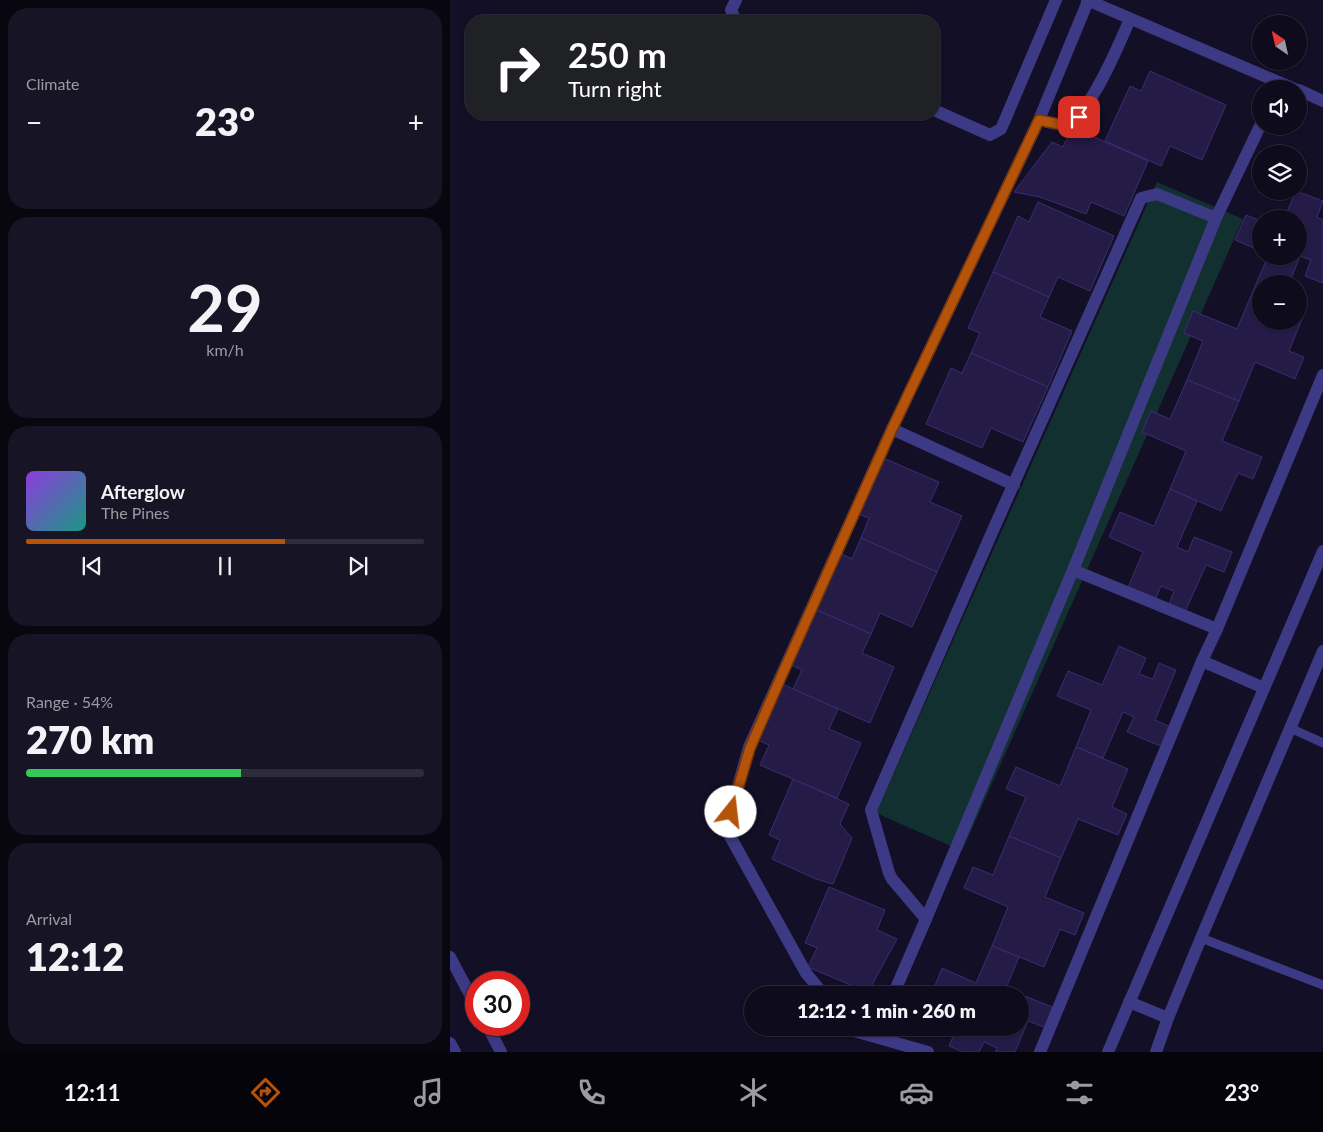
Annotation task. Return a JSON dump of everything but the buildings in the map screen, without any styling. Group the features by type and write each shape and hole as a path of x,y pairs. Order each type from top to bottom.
{"street":[{"path":"734,15 732,10 736,0"},
{"path":"940,113 990,135 1001,129 1056,0"},
{"path":"817,986 806,973 726,829 750,748 892,429 1039,120 1088,0 1266,80"},
{"path":"1039,120 1063,125 1079,117 1103,79 1130,19"},
{"path":"1307,94 1323,101"},
{"path":"897,986 1073,570 1216,218 1256,135"},
{"path":"926,919 892,879 871,810 1141,198 1157,194 1216,218"},
{"path":"1040,1052 1323,375"},
{"path":"892,429 1014,485"},
{"path":"1108,1052 1323,551"},
{"path":"1073,570 1217,629"},
{"path":"1156,1052 1201,938 1322,654"},
{"path":"1202,661 1264,688"},
{"path":"450,957 465,985"},
{"path":"1129,1002 1168,1018"},
{"path":"493,1036 501,1052"},
{"path":"887,1036 928,1052"},
{"path":"450,1043 455,1052"}],"lane":[{"path":"1290,728 1323,743"},
{"path":"1201,938 1323,985"}],"green space":[{"path":"1157,182 1243,219 962,851 876,813"}],"route":[{"path":"731,812 750,748 781,677 892,429 1039,120 1063,125 1079,117"}]}
